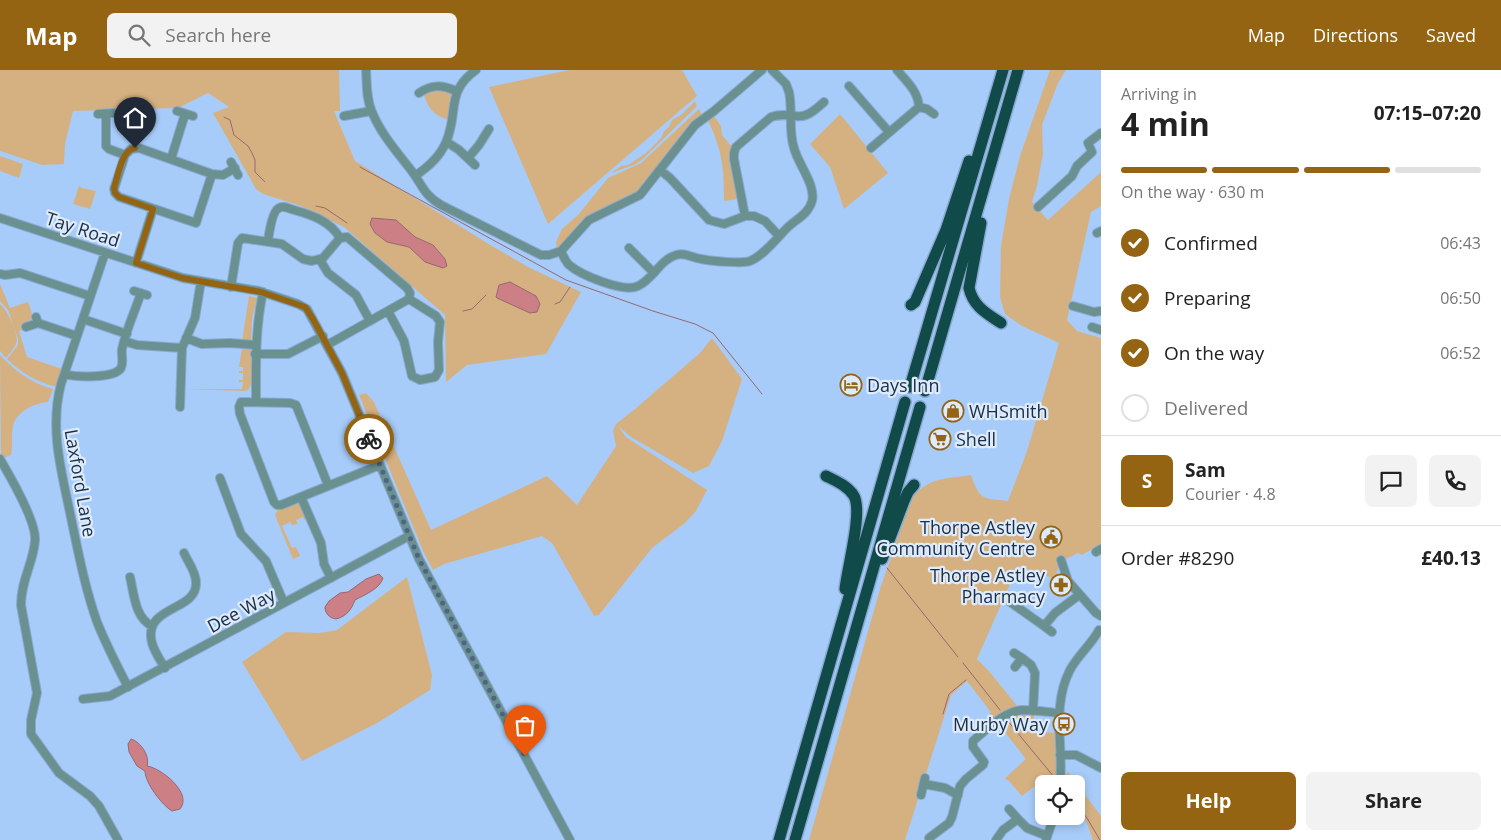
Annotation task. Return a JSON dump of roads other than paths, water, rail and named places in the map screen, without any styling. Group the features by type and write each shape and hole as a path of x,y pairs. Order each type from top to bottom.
{"highway":[{"path":"910,387 1003,70"},
{"path":"924,391 1018,70"},
{"path":"911,306 915,302 942,238 966,168 996,95"},
{"path":"992,162 969,288 971,297 976,305 1001,323"},
{"path":"779,840 905,402"},
{"path":"795,840 920,407"},
{"path":"826,476 847,488 856,502 857,511 839,630"},
{"path":"858,618 904,501 914,485"}],"street":[{"path":"366,70 371,111 382,133 415,176 421,188 433,200 541,255 549,255 561,251 589,220 640,196 695,125 762,70"},
{"path":"415,176 439,156 450,131 456,92 463,82 476,70"},
{"path":"561,251 569,265 580,273 623,288 636,287 642,284 666,260 677,255 688,255 701,260 741,262 751,261 768,249 789,226 801,218 809,208 812,198 812,189 793,144 789,92 786,84 772,70"},
{"path":"897,70 915,92 919,107"},
{"path":"419,93 433,86 449,88 456,92"},
{"path":"849,86 889,132"},
{"path":"745,216 734,159 736,147 766,120 777,115 804,116 824,102"},
{"path":"919,107 927,109 934,114"},
{"path":"871,148 919,107"},
{"path":"344,116 371,111"},
{"path":"106,114 106,146 125,155"},
{"path":"170,159 185,114"},
{"path":"468,158 479,145 489,128"},
{"path":"1037,195 1040,205 1072,176 1080,163 1090,155 1091,147 1088,144 1101,133"},
{"path":"446,142 476,165"},
{"path":"212,174 199,224 119,197 115,193 114,188 125,155 131,149 139,148 212,174 223,175 235,168"},
{"path":"660,170 670,178 709,220 724,224 745,216 760,217 779,236"},
{"path":"268,241 275,213 278,208 282,207 321,220 334,229 340,238"},
{"path":"136,263 153,209"},
{"name":"Tay Road","path":"0,218 182,278 263,292 305,307 346,383 419,559 570,840"},
{"path":"231,287 240,240 246,238 268,241 284,245 306,260 320,260 340,238 347,237 406,287 410,293 408,299 327,345"},
{"path":"627,246 654,273"},
{"name":"Laxford Lane","path":"105,253 65,374 57,405 55,422 62,474 85,581 109,650 128,687"},
{"path":"320,260 330,275 350,289 357,297 370,321"},
{"path":"0,274 23,274 90,296"},
{"path":"190,402 180,404 182,348 195,318 201,281"},
{"path":"256,402 257,318 263,292"},
{"path":"65,374 75,377 114,374 122,366 122,350 141,293"},
{"path":"388,311 404,341 413,377 421,380 436,377 440,370 438,342 440,322 436,316 408,299"},
{"path":"1078,305 1094,312 1101,311"},
{"path":"83,319 126,338 137,345 182,348"},
{"path":"26,327 37,320 77,336"},
{"path":"1092,327 1101,330"},
{"path":"256,354 288,354 322,336"},
{"path":"186,338 202,344 232,343 256,345"},
{"path":"328,485 296,405 290,403 256,402 242,402 239,405 274,502 280,505 380,465"},
{"path":"0,460 35,532 33,549 21,594 21,605 37,693 30,727 31,734 59,773 90,796 99,806 118,840"},
{"path":"220,478 241,534 266,561 284,603"},
{"path":"301,497 321,543 324,564 331,578"},
{"name":"Dee Way","path":"83,699 106,698 409,536"},
{"path":"164,668 152,642 152,626 164,613 189,599 195,590 196,578 184,553"},
{"path":"1060,560 1060,571 1100,623 1097,640 1077,659 1062,692 1058,713 1060,775"},
{"path":"130,577 141,616 152,626"},
{"path":"1044,626 1055,613 1079,595"},
{"path":"1014,602 1052,632"},
{"path":"1014,652 1031,665 1035,673 1033,711"},
{"path":"1015,667 1022,658"},
{"path":"930,834 949,823 963,782 983,765 984,762 973,747 973,741 1008,714 1022,710 1058,713"},
{"path":"1060,755 1076,755 1099,767 1101,758"},
{"path":"922,795 925,781 958,795"},
{"path":"1009,809 1027,828 1046,838 1051,825"},
{"path":"996,840 1003,830 1018,819"}],"waterway":[{"path":"224,117 230,120 234,135 248,146 255,160 255,172 265,182"},
{"path":"360,167 566,280 695,324 713,333 762,394"},
{"path":"316,206 325,208 347,223"},
{"path":"555,304 560,302 570,287"},
{"path":"463,311 472,309 486,295"},
{"path":"887,568 958,657"},
{"path":"963,663 1000,710"},
{"path":"943,714 949,694 966,680"},
{"path":"1007,720 1052,775"},
{"path":"1085,815 1100,840"}],"place":[{"name":"Days Inn","path":"851,385"},
{"name":"WHSmith","path":"953,411"},
{"name":"Shell","path":"940,439"},
{"name":"Thorpe Astley Community Centre","path":"1051,537"},
{"name":"Thorpe Astley Pharmacy","path":"1061,585"},
{"name":"Murby Way","path":"1064,724"}]}
